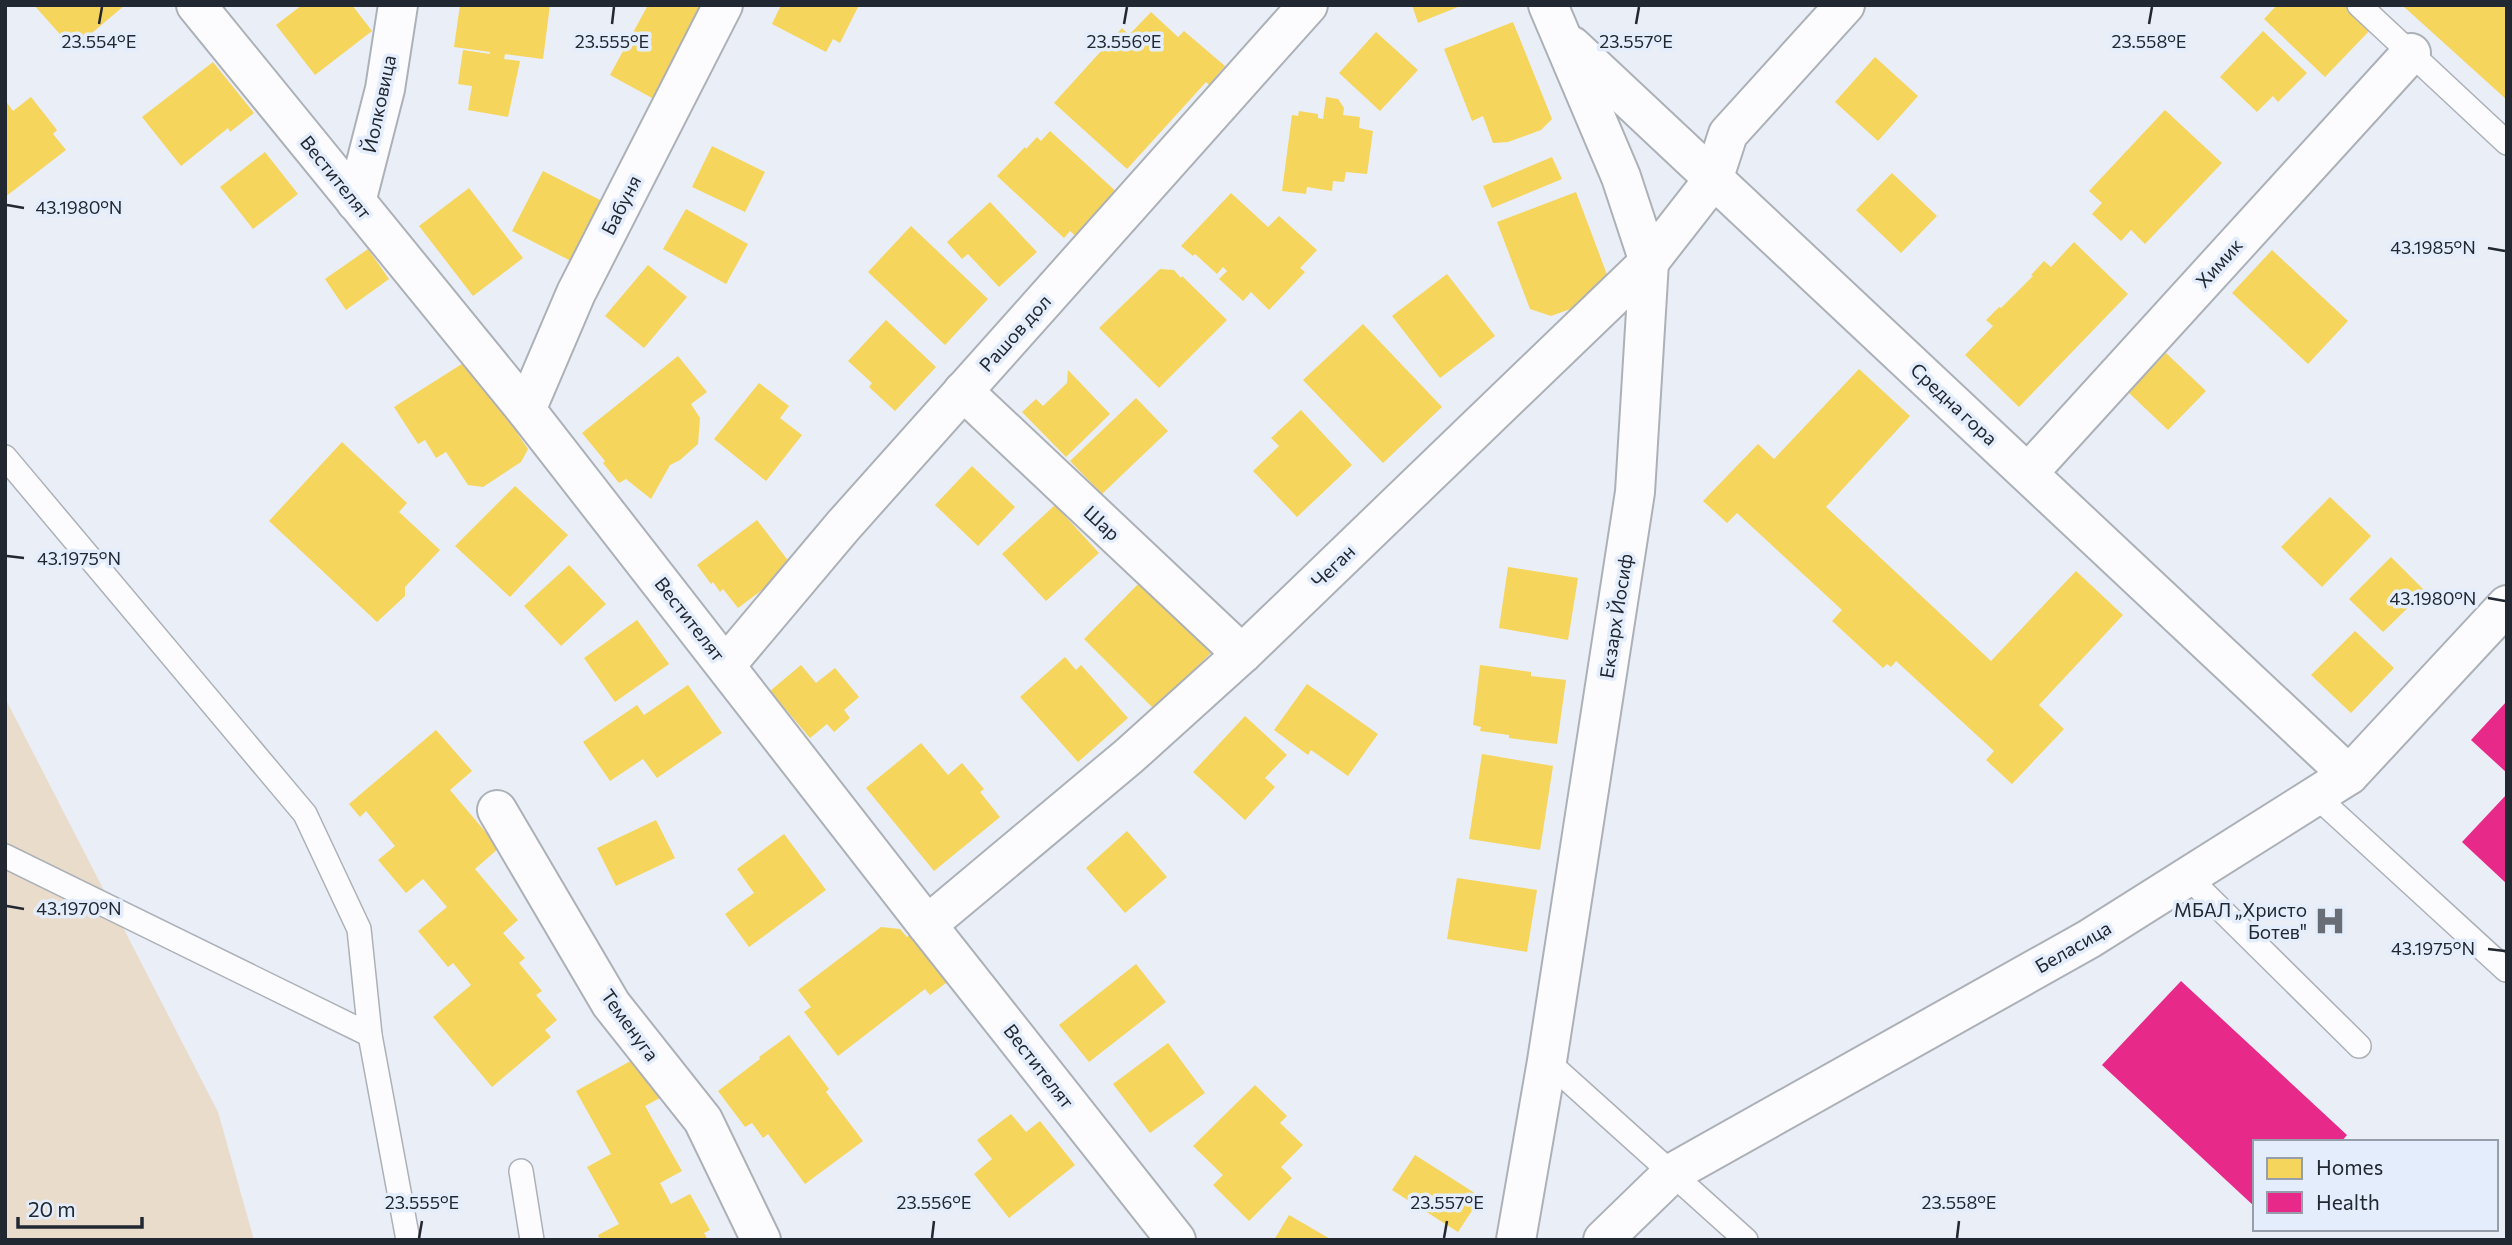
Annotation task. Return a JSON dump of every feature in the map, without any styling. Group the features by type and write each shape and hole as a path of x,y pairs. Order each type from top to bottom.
{"street":[{"name":"Вестителят","path":"196,5 527,410 927,925 1176,1240"},
{"name":"Йолковица","path":"356,202 385,89 398,5"},
{"name":"Бабуня","path":"527,410 576,293 723,5"},
{"name":"Рашов дол","path":"726,665 894,469 1308,5"},
{"name":"Чеган","path":"927,925 1129,756 1241,654 1649,262 1713,180 1728,134 1845,5"},
{"name":"Средна гора","path":"1553,20 1713,180 2348,775"},
{"name":"Екзарх Йосиф","path":"1516,1240 1547,1062 1635,492 1649,262 1621,177 1553,20"},
{"name":"Химик","path":"2028,473 2411,53"},
{"name":"Шар","path":"963,391 1241,654"},
{"name":"Беласица","path":"1603,1240 1672,1173 2089,939 2348,775 2507,605"},
{"name":"Теменуга","path":"497,810 611,1004 702,1120 761,1240"}],"lane":[{"path":"2359,5 2507,143"},
{"path":"5,457 305,814 359,929 370,1035 408,1240"},
{"path":"2316,796 2506,970"},
{"path":"5,856 370,1035"},
{"path":"2188,877 2359,1046"},
{"path":"1547,1062 1746,1240"},
{"path":"521,1171 532,1240"}],"shaded area":[{"path":"5,698 218,1112 254,1240 5,1240"}],"building: Homes":[{"path":"34,5 125,5 73,49"},
{"path":"302,5 352,5 372,31 315,75 276,25"},
{"path":"460,5 550,5 543,59 505,54 504,59 520,61 508,117 468,110 472,86 458,84 463,50 490,52 454,47"},
{"path":"648,5 694,5 711,14 663,104 610,75"},
{"path":"781,5 859,5 840,43 833,39 826,52 772,24"},
{"path":"1412,5 1463,5 1418,23"},
{"path":"2277,5 2347,5 2372,28 2325,77 2264,19"},
{"path":"2402,5 2507,5 2507,100"},
{"path":"1151,12 1178,37 1184,31 1225,66 1209,85 1206,82 1127,169 1054,103 1122,28 1129,35"},
{"path":"1513,22 1552,119 1541,130 1508,142 1493,143 1483,116 1472,121 1444,49"},
{"path":"2263,31 2307,73 2278,102 2273,96 2257,112 2220,77"},
{"path":"1376,32 1418,70 1380,111 1339,73"},
{"path":"1875,57 1918,96 1878,141 1835,102"},
{"path":"213,62 254,113 230,132 228,128 181,166 142,117"},
{"path":"31,97 57,130 53,134 66,150 5,197 5,100 13,111"},
{"path":"1326,97 1338,99 1344,108 1343,115 1360,117 1359,128 1373,131 1367,174 1346,172 1344,182 1333,181 1332,191 1307,187 1306,194 1282,191 1292,115 1298,116 1299,111 1318,114 1318,118 1323,119"},
{"path":"2165,110 2222,163 2145,244 2131,230 2121,241 2092,214 2102,203 2089,191"},
{"path":"1050,131 1120,195 1079,239 1070,231 1064,238 997,176 1025,147 1026,149 1037,137 1041,141"},
{"path":"712,146 765,172 745,212 692,187"},
{"path":"265,152 298,194 253,229 220,187"},
{"path":"1552,157 1562,179 1492,208 1483,186"},
{"path":"543,171 604,202 573,262 512,231"},
{"path":"1892,173 1937,216 1901,253 1856,210"},
{"path":"469,188 523,258 473,296 419,226"},
{"path":"1576,192 1609,280 1576,307 1551,316 1530,309 1497,222"},
{"path":"1231,193 1268,227 1279,216 1317,250 1300,268 1305,272 1269,310 1251,292 1243,301 1219,279 1227,271 1223,267 1217,274 1195,254 1193,256 1181,246"},
{"path":"990,202 1037,252 999,287 968,254 962,259 947,242"},
{"path":"686,209 748,244 726,284 663,249"},
{"path":"911,226 988,299 945,345 868,272"},
{"path":"2074,242 2128,294 2019,407 1965,355 1993,326 1986,320 2033,276 2031,275 2044,261 2051,267"},
{"path":"368,249 389,279 346,310 325,279"},
{"path":"2272,250 2348,321 2308,364 2232,293"},
{"path":"648,265 687,297 644,348 605,316"},
{"path":"1160,269 1174,270 1181,278 1182,276 1227,320 1159,388 1099,328"},
{"path":"1447,274 1495,336 1440,378 1392,316"},
{"path":"886,320 936,367 895,411 869,387 872,383 848,361"},
{"path":"1363,324 1442,407 1383,463 1303,380"},
{"path":"2166,353 2206,391 2168,430 2128,392"},
{"path":"476,355 523,429 517,433 528,449 521,462 483,487 468,485 446,452 436,458 425,440 418,444 394,407"},
{"path":"678,356 707,392 691,404 700,418 698,444 670,465 651,499 626,479 619,483 582,433"},
{"path":"1859,369 1910,416 1826,507 1991,661 2076,571 2123,615 2039,705 2064,729 2012,784 1986,760 1994,751 1896,661 1891,667 1887,664 1883,668 1832,621 1842,610 1737,513 1727,523 1703,501 1758,444 1774,459"},
{"path":"1068,370 1110,414 1066,457 1022,412 1036,399 1043,406 1067,383"},
{"path":"759,383 789,406 780,418 802,435 766,481 714,439"},
{"path":"1136,398 1168,431 1102,494 1070,461"},
{"path":"1301,410 1352,465 1297,517 1253,471 1279,446 1271,438"},
{"path":"342,442 407,503 399,512 440,550 405,587 405,596 377,622 269,521"},
{"path":"972,466 1015,507 978,546 935,505"},
{"path":"515,486 568,535 510,597 455,546"},
{"path":"2330,497 2371,536 2322,587 2281,547"},
{"path":"1055,505 1099,553 1046,601 1002,554"},
{"path":"757,520 793,567 738,608 723,589 720,592 713,582 711,584 697,565"},
{"path":"2391,557 2425,591 2383,632 2349,599"},
{"path":"569,565 606,604 561,646 524,606"},
{"path":"1508,567 1578,578 1568,640 1499,628"},
{"path":"1149,573 1220,644 1154,709 1084,639"},
{"path":"637,620 669,664 615,702 584,658"},
{"path":"2355,631 2394,668 2351,713 2311,675"},
{"path":"1065,657 1076,670 1081,665 1128,718 1078,762 1020,697"},
{"path":"801,665 816,683 835,668 859,697 844,710 850,718 834,732 827,724 810,738 770,691"},
{"path":"1480,665 1566,680 1557,744 1509,738 1509,735 1480,731 1481,727 1473,725"},
{"path":"1307,684 1378,734 1348,776 1311,750 1308,755 1274,730"},
{"path":"688,685 722,733 657,778 643,759 610,781 583,742 637,705 644,715"},
{"path":"1245,716 1287,755 1265,778 1275,787 1245,820 1193,772"},
{"path":"436,730 472,771 450,790 499,848 475,869 518,920 503,933 525,958 519,963 542,991 536,995 557,1020 545,1030 551,1037 492,1087 433,1017 471,985 453,963 448,967 418,931 447,907 423,879 406,893 378,860 395,846 366,811 360,817 349,804"},
{"path":"921,743 948,775 962,763 984,789 980,792 1000,817 934,871 866,788"},
{"path":"1482,754 1553,766 1540,850 1469,839"},
{"path":"656,820 675,858 616,886 597,848"},
{"path":"1127,831 1167,877 1125,913 1086,868"},
{"path":"784,834 826,890 749,947 725,914 754,893 737,869"},
{"path":"1457,878 1537,890 1527,952 1447,939"},
{"path":"881,927 900,929 907,937 910,935 950,980 930,995 925,989 838,1056 804,1012 811,1007 798,990"},
{"path":"1136,964 1166,1002 1089,1062 1059,1025"},
{"path":"789,1035 829,1089 826,1092 863,1141 805,1184 768,1134 763,1138 752,1123 745,1127 718,1091"},
{"path":"1168,1043 1205,1093 1150,1133 1113,1084"},
{"path":"647,1052 669,1093 645,1106 682,1171 660,1183 671,1204 690,1194 710,1230 704,1233 708,1240 600,1240 598,1235 619,1224 587,1167 611,1154 576,1091"},
{"path":"1255,1085 1287,1116 1280,1123 1303,1145 1281,1167 1292,1178 1249,1221 1213,1185 1223,1175 1193,1146"},
{"path":"1011,1114 1026,1132 1040,1121 1075,1165 1009,1218 974,1174 992,1159 977,1140"},
{"path":"1415,1155 1481,1197 1458,1232 1392,1190"},
{"path":"1289,1215 1332,1240 1274,1240"}],"building: Health":[{"path":"2507,701 2507,773 2471,740"},
{"path":"2507,794 2507,884 2462,842"},
{"path":"2181,981 2347,1135 2343,1140 2253,1140 2253,1205 2102,1065"}],"place":[{"name":"МБАЛ „Христо Ботев\"","path":"2330,921"}]}
